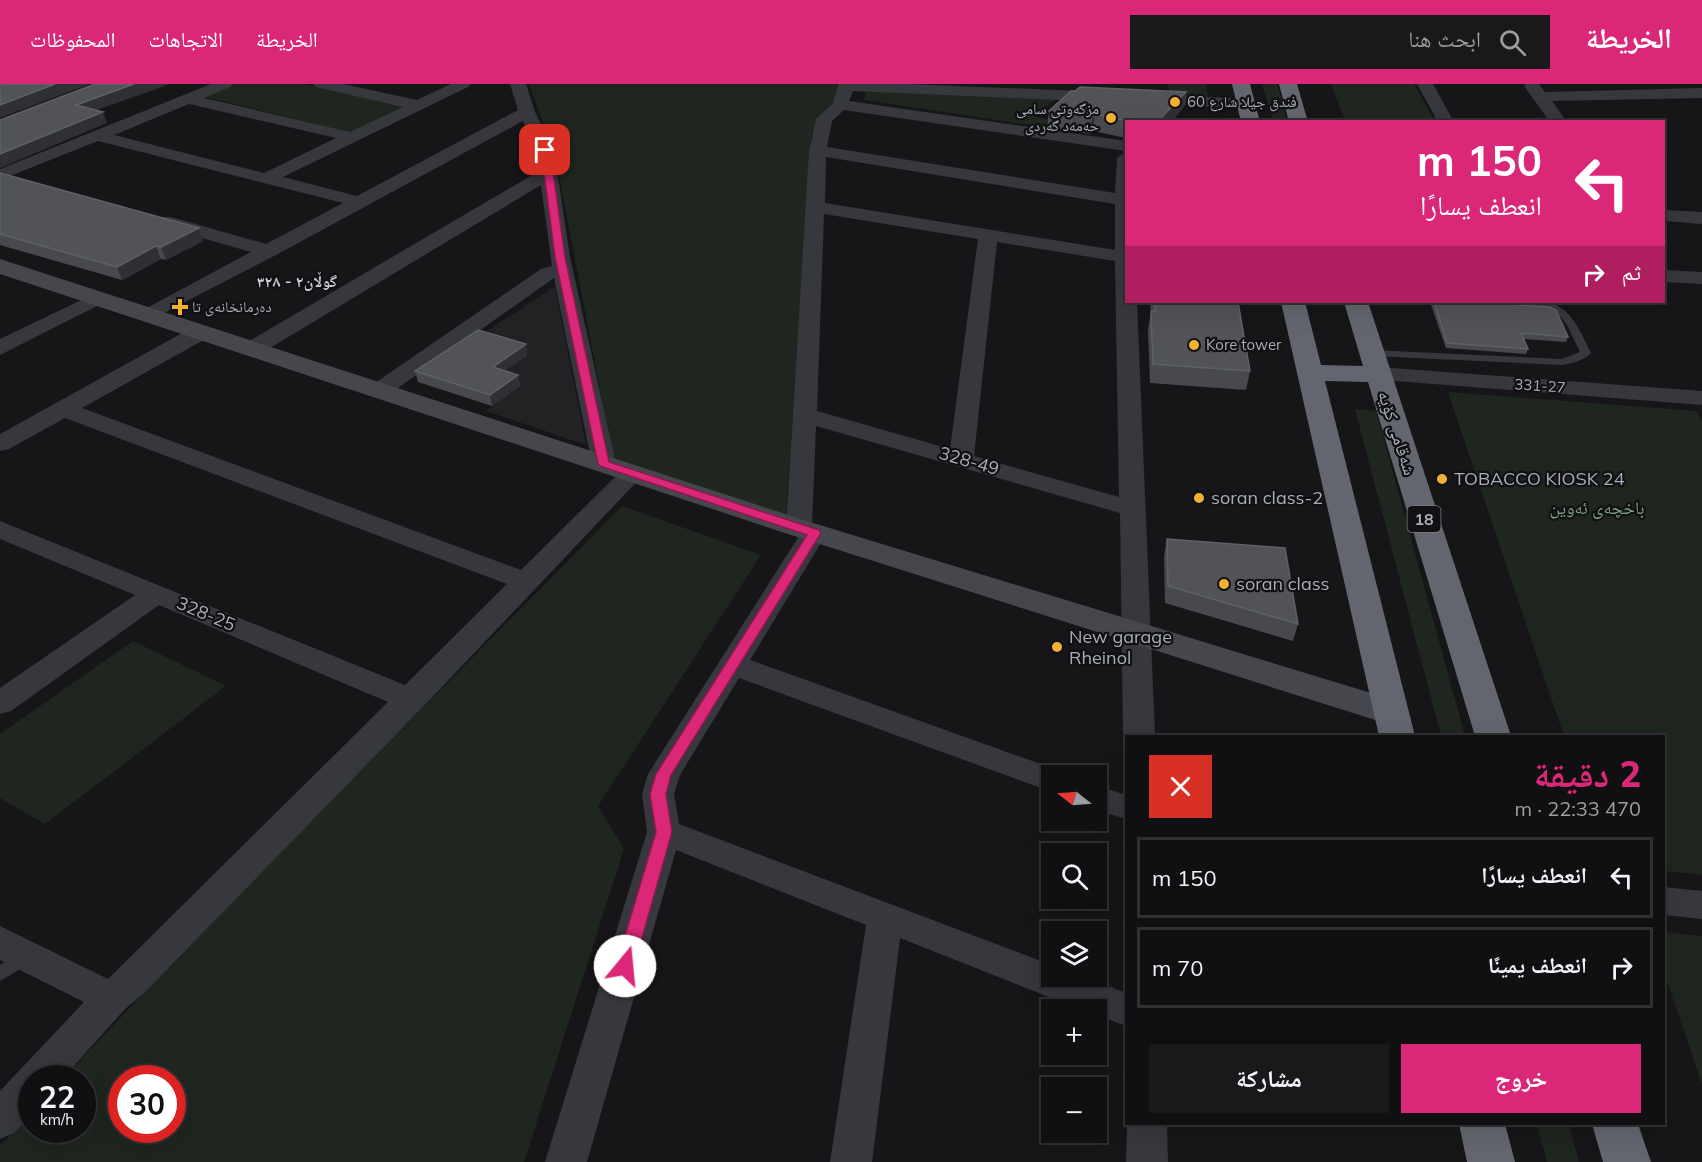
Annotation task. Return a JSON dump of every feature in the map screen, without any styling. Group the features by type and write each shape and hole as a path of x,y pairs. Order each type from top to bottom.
{"highway":[{"path":"1241,84 1248,113"},
{"path":"1288,84 1298,120"},
{"path":"1293,303 1394,724"},
{"name":"شەقامی کۆیە","path":"1356,303 1493,735"},
{"path":"1310,373 1375,364"},
{"path":"1482,1125 1491,1162"},
{"path":"1615,1125 1627,1162"}],"street":[{"path":"0,176 222,84"},
{"path":"321,84 343,86 418,105"},
{"path":"267,178 463,84"},
{"path":"518,84 527,112 545,150 564,270 618,469"},
{"path":"1425,84 1445,120"},
{"path":"566,1162 664,832 658,794 664,774 732,664 807,531 804,415 814,207 818,151 824,119 840,105 847,85 1126,98 1154,92 1248,113"},
{"path":"1536,90 1694,93 1702,112"},
{"path":"1536,90 1558,120"},
{"path":"188,99 352,137"},
{"path":"840,105 1125,146"},
{"path":"148,315 527,112"},
{"path":"98,135 359,202"},
{"path":"818,151 1124,201"},
{"path":"252,349 548,173"},
{"path":"0,176 22,182"},
{"path":"814,207 1125,257 1125,180"},
{"path":"146,216 269,250"},
{"path":"1665,216 1702,218"},
{"path":"961,458 988,235"},
{"path":"1,267 807,531 1137,632 1394,724"},
{"path":"380,390 548,273 564,270"},
{"path":"1665,276 1702,278"},
{"path":"0,348 98,298"},
{"path":"1126,303 1139,735"},
{"path":"0,444 201,332"},
{"name":"331-27","path":"1375,364 1702,398"},
{"path":"63,409 527,582"},
{"name":"328-49","path":"804,415 1133,509"},
{"path":"50,1065 112,998 130,983 527,582 618,469"},
{"name":"328-25","path":"7,539 156,594 412,700"},
{"path":"0,704 156,594"},
{"path":"732,664 1041,776"},
{"path":"1107,801 1125,807"},
{"path":"664,832 1125,1010"},
{"path":"1665,901 1702,905"},
{"path":"851,1162 885,917"},
{"path":"9,957 112,998"},
{"path":"0,1120 18,1100"},
{"path":"1147,1125 1147,1162"}],"lane":[{"path":"1375,364 1562,362 1576,359 1586,353 1566,314 1555,307 1540,303"}],"shaded area":[{"path":"555,286 586,445 486,411 519,386 495,378 475,339"}],"green space":[{"path":"236,84 304,84 405,107 352,133 206,97"},
{"path":"529,84 842,84 840,107 824,111 811,137 786,517 614,461 555,156"},
{"path":"1168,84 1206,84 1208,97 1170,96"},
{"path":"1262,84 1277,84 1287,120 1273,120"},
{"path":"1331,84 1414,84 1434,120 1345,120"},
{"path":"866,91 1056,99 1033,116 1049,120 1043,127 864,100"},
{"name":"باخچەی ئەوین","path":"1448,392 1696,411 1702,420 1702,875 1665,871 1665,735 1564,735"},
{"path":"1355,409 1376,411 1465,735 1441,735"},
{"path":"622,506 761,555 598,806 624,849 524,1162 0,1162 0,1146 18,1126 18,1143 96,1143 96,1065 75,1065 204,930"},
{"path":"133,641 226,686 45,824 0,798 0,734"},
{"path":"1665,932 1702,936 1702,1084 1665,976"},
{"path":"1537,1125 1569,1125 1579,1162 1547,1162"}],"building":[{"path":"0,84 55,84 0,105"},
{"path":"95,84 134,84 76,105 103,112 0,154 0,120"},
{"path":"1080,87 1186,92 1159,120 1125,120 1095,114 1092,117 1049,111 1071,91"},
{"path":"0,173 199,228 161,247 156,246 117,267 0,234"},
{"path":"1154,303 1238,303 1250,371 1153,364 1151,311 1155,311"},
{"path":"1434,303 1504,303 1550,307 1556,310 1568,337 1521,333 1528,349 1447,343"},
{"path":"478,330 526,344 493,367 518,375 490,395 415,371"},
{"name":"soran class","path":"1167,539 1285,548 1298,624 1168,586"}],"place":[{"name":"فندق جيلا شارع 60","path":"1175,102"},
{"name":"مزگەوتی سامی حەمەد گەردی","path":"1111,118"},
{"name":"دەرمانخانەی تا","path":"180,307"},
{"name":"Kore tower","path":"1194,345"},
{"name":"TOBACCO KIOSK 24","path":"1442,479"},
{"name":"soran class-2","path":"1199,498"},
{"name":"soran class","path":"1224,584"},
{"name":"New garage Rheinol","path":"1057,647"}],"district":[{"name":"گوڵان٢ - ٣٢٨","path":"297,281"}],"route":[{"path":"545,150 552,185 560,257 604,464 814,533 664,774 658,794 664,832 625,966"}]}
